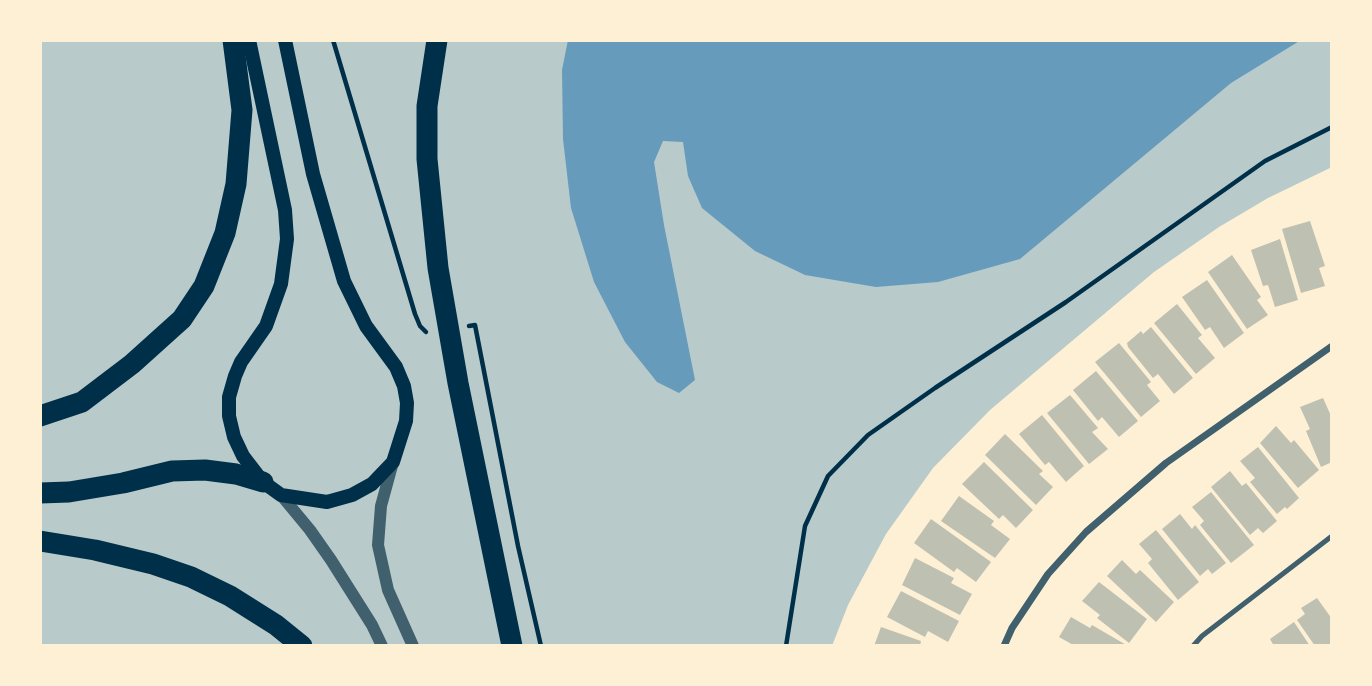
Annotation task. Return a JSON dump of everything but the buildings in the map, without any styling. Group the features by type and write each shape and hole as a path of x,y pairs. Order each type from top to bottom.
{"highway":[{"path":"40,416 82,401 132,364 182,319 204,286 225,233 236,184 242,110 233,40"},
{"path":"437,40 431,71 427,159 438,268 458,383 512,646"},
{"path":"40,493 69,492 172,471 205,470 236,474 263,482"},
{"path":"40,541 142,561 191,577 230,596 276,625 302,646"}],"main road":[{"path":"250,40 285,209 287,239 281,284 266,326 235,376 229,397 229,416 243,457 263,482 281,495 327,502 352,495 372,484 393,462 405,421 407,403 396,367 366,326 344,281 313,174 285,40"}],"street":[{"path":"1004,646 1012,628 1048,574 1086,532 1166,463 1332,346"},
{"path":"393,462 381,506 378,545 388,590 413,646"},
{"path":"281,495 324,550 372,625 382,646"}],"lane":[{"path":"1193,646 1202,636 1332,536"}],"path":[{"path":"786,646 805,526 828,476 868,435 1066,302 1265,161 1332,127"}],"shaded area":[{"path":"40,40 1332,40 1332,167 1268,198 1219,227 1154,272 990,410 933,468 886,534 848,605 832,646 40,646"}],"water":[{"path":"568,40 1301,40 1231,83 1020,259 938,282 876,287 805,275 755,251 702,208 688,176 683,142 663,141 654,162 695,380 679,393 657,382 625,342 594,282 571,208 563,139 562,70"}]}
